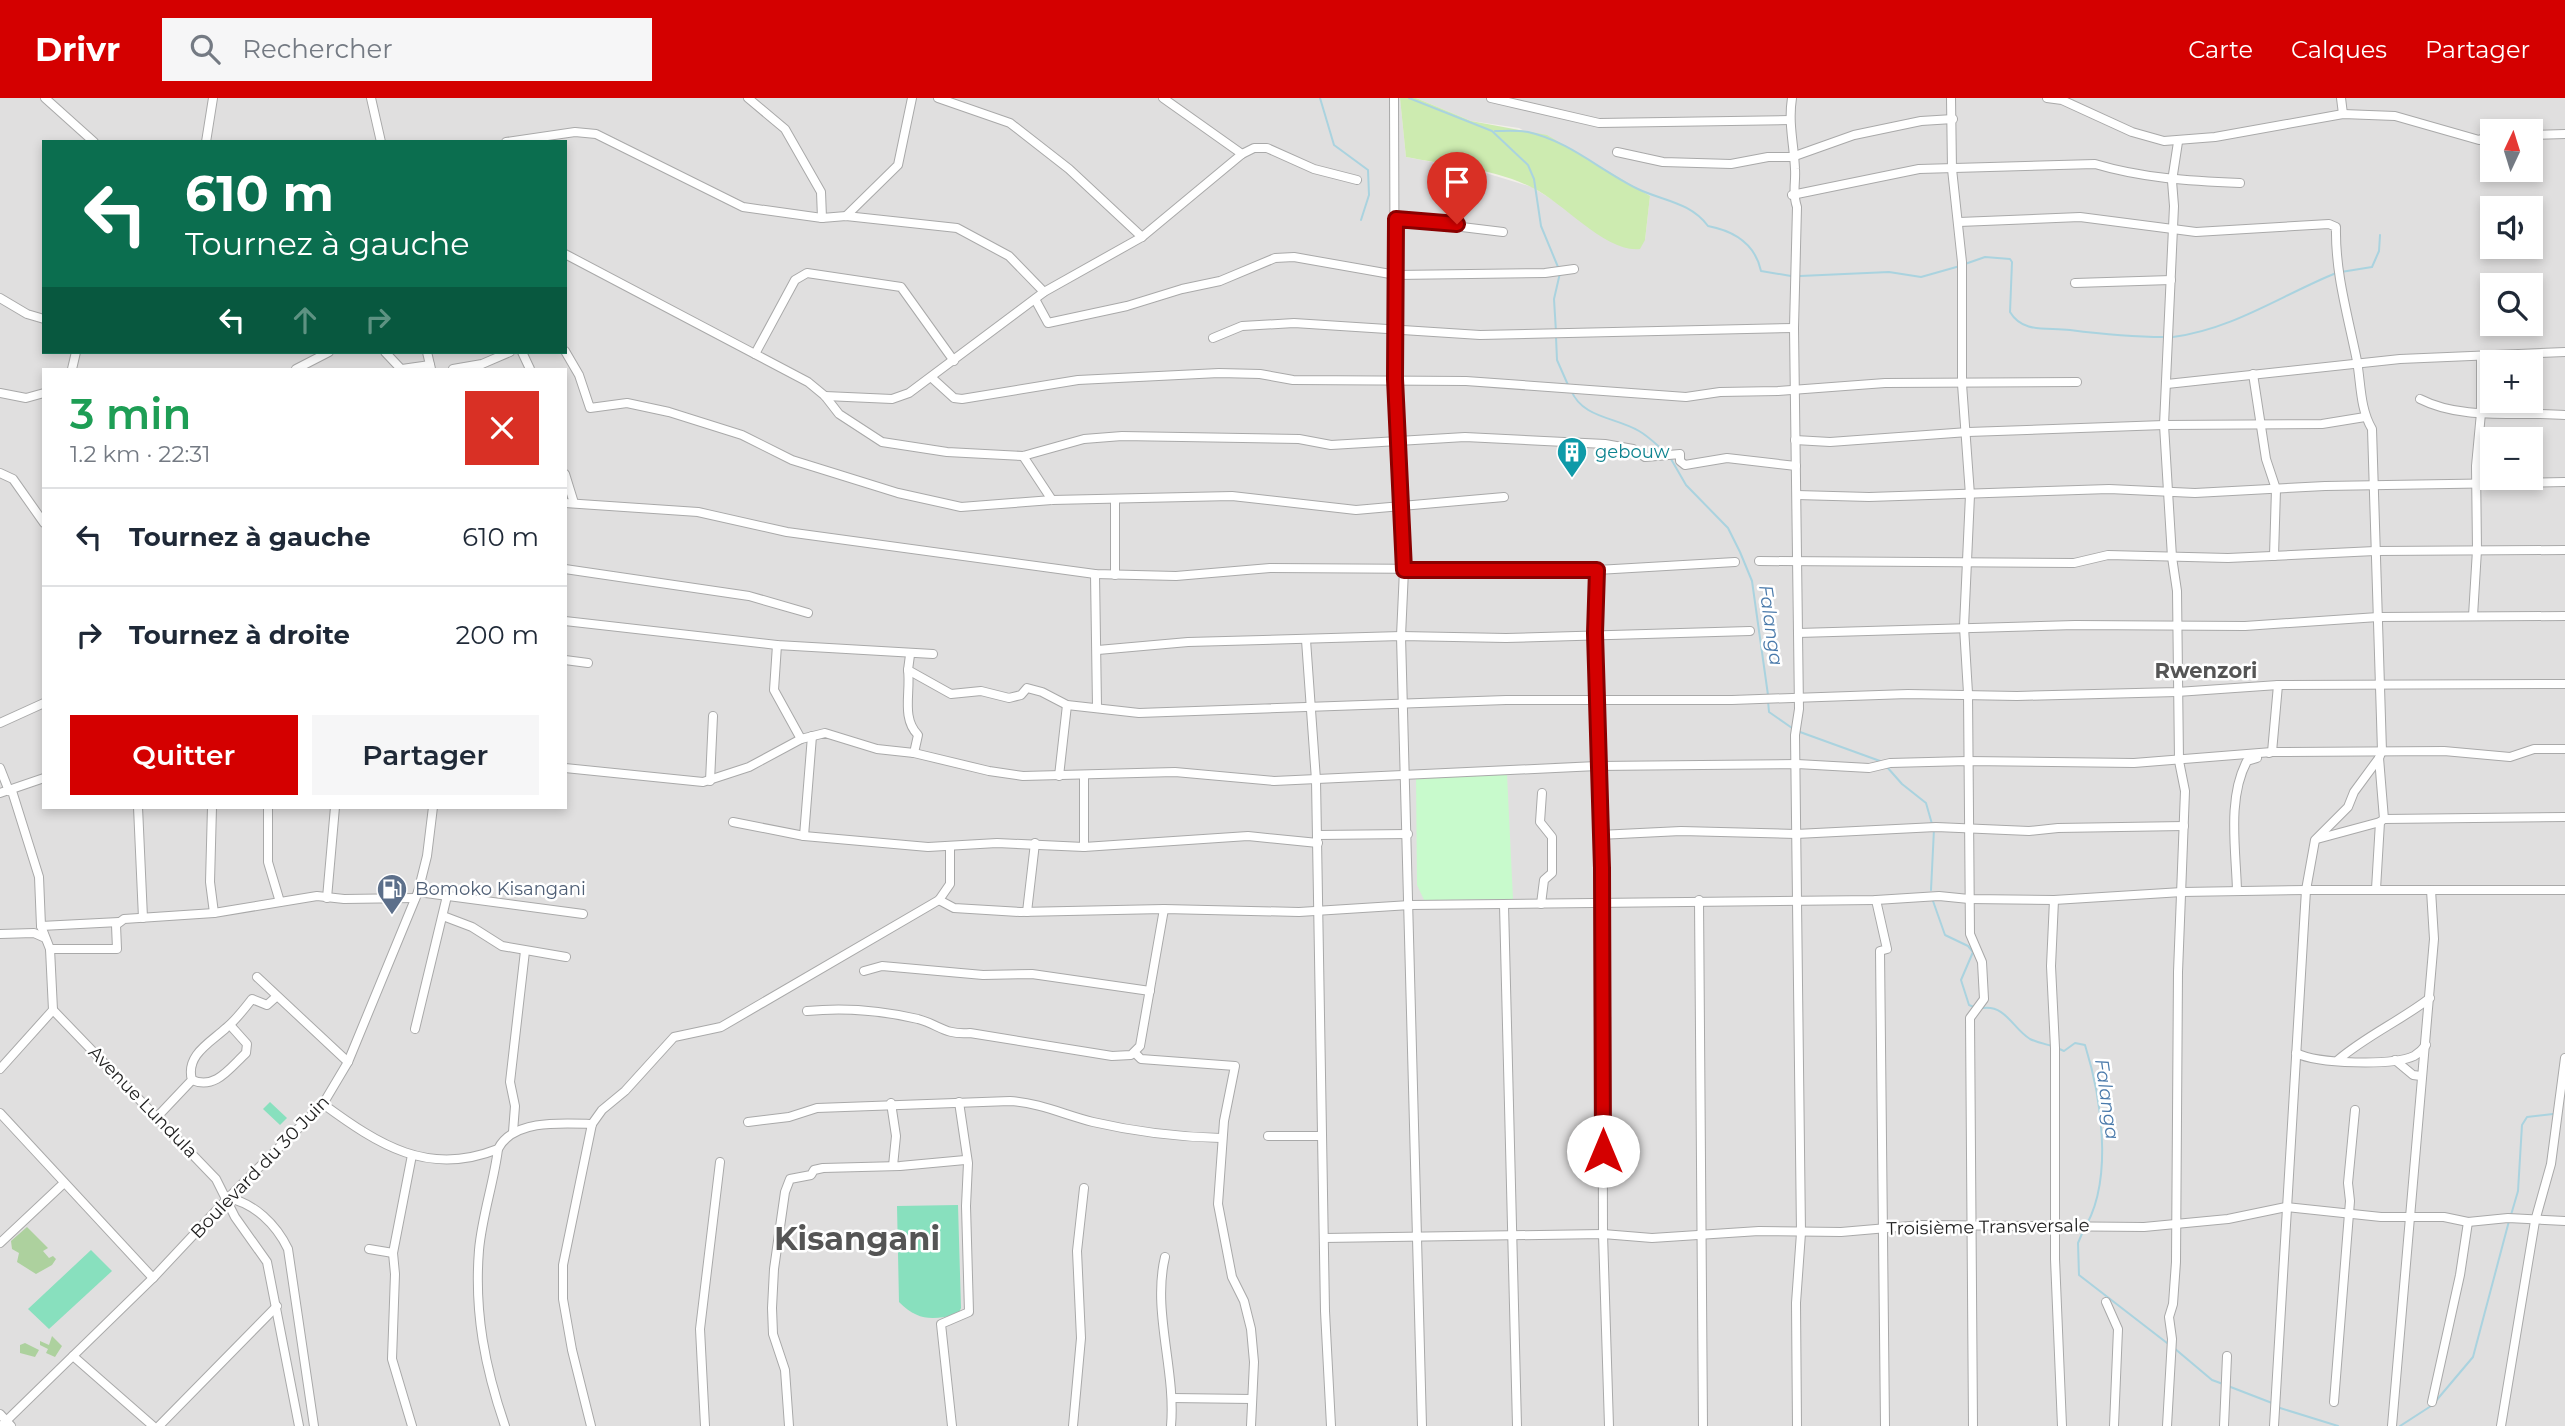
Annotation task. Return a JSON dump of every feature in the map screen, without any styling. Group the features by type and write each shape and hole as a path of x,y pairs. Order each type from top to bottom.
{"street":[{"path":"45,98 55,103 92,140"},
{"path":"206,140 213,98"},
{"path":"372,98 381,140"},
{"path":"748,98 785,129 821,192 822,218"},
{"path":"846,216 898,165 903,153 912,98"},
{"path":"938,98 1010,123 1069,169 1142,237"},
{"path":"1163,98 1242,154"},
{"path":"1394,98 1395,379 1404,570 1401,636 1407,774 1422,1426"},
{"path":"1491,98 1599,123 1790,120"},
{"path":"1791,98 1792,157 1795,169 1792,195 1797,207 1794,328 1799,697 1795,735 1801,1233 1796,1303 1797,1426"},
{"path":"1951,98 1952,169 1962,265 1962,384 1968,432 1970,495 1964,627 1968,693 1970,934 1982,962 1984,999 1970,1018 1973,1426"},
{"path":"2047,98 2062,100 2132,132 2178,142 2343,114 2395,116 2480,140"},
{"path":"2342,98 2343,114"},
{"path":"1617,152 1663,162 1717,166 1768,157 1792,157 1854,135 1921,121 1953,119"},
{"path":"520,140 575,132 596,134 728,202 762,211 822,218 846,216 957,228 1009,256 1044,292"},
{"path":"2543,135 2565,134"},
{"path":"2167,1426 2172,1339 2169,1317 2173,1304 2176,1262 2174,1223 2185,790 2179,761 2177,591 2172,557 2164,425 2174,206 2172,181 2178,142"},
{"path":"825,396 892,399 909,393 1036,301 1044,292 1142,237 1242,154 1254,148 1267,148 1314,169 1357,180"},
{"path":"1792,195 1901,172 2095,164 2119,172 2129,170 2148,178 2240,183"},
{"path":"1959,222 2080,217 2171,230 2249,231 2331,224 2336,227 2338,272 2365,417 2372,429 2382,821 2376,890"},
{"path":"1396,219 1503,232"},
{"path":"567,255 807,382 825,396 839,414 892,446 1023,456 1084,439 1122,436 1299,439 1331,445 1465,437 1605,444 1633,449 1645,457 1680,454 1680,461 1685,465 1727,458 1796,466"},
{"path":"1036,301 1048,323 1127,306 1220,281 1275,258 1294,257 1396,275 1564,270"},
{"path":"755,354 795,280 807,273 901,287 954,361"},
{"path":"2075,282 2171,281"},
{"path":"0,298 27,314 42,318"},
{"path":"1213,338 1242,326 1294,323 1480,335 1794,328"},
{"path":"2543,353 2565,352"},
{"path":"298,368 325,354"},
{"path":"388,354 401,368"},
{"path":"567,354 579,375 590,408 627,402 690,417 743,435 792,460 961,508 1052,500 1115,501 1232,496 1335,510 1504,497"},
{"path":"456,368 493,356"},
{"path":"2166,384 2400,359 2480,356"},
{"path":"932,378 954,398 962,399 1078,380 1166,374 1260,374 1293,380 1466,381 1686,397 1720,391 1795,390 1885,383 2077,382"},
{"path":"2253,374 2266,459 2276,489 2274,556"},
{"path":"0,393 26,398 42,394"},
{"path":"2420,399 2434,406 2480,413"},
{"path":"2473,616 2481,413 2565,415"},
{"path":"1795,440 1830,442 1968,432 2164,425 2322,424 2365,417"},
{"path":"1023,456 1052,500"},
{"path":"0,473 13,479 42,520"},
{"path":"1797,495 1970,495 2109,489 2170,492 2565,482"},
{"path":"567,486 570,503 698,512 787,532 1095,574 1177,576 1269,568 1597,570 1735,562"},
{"path":"1115,501 1115,575"},
{"path":"1759,561 1797,564 2074,563 2108,555 2274,556 2375,551 2565,550"},
{"path":"567,569 749,596 808,613"},
{"path":"1597,570 1595,633 1602,902 1603,1234 1609,1426"},
{"path":"1095,574 1097,707"},
{"path":"1798,633 1964,627 2177,624 2245,626 2378,617 2565,616"},
{"path":"567,621 777,645 910,655 933,654"},
{"path":"1098,650 1188,642 1401,636 1506,638 1595,633 1750,631"},
{"path":"1306,640 1318,839 1321,1136 1327,1380 1331,1426"},
{"path":"777,645 774,690 801,739"},
{"path":"910,655 908,715 910,728 918,735 914,753"},
{"path":"567,660 587,663"},
{"path":"908,670 951,694 981,691 1009,698 1021,695 1027,688 1042,692 1067,705 1139,713 1310,709 1405,703 1968,693 2017,696 2177,692 2278,685 2565,684"},
{"path":"2272,752 2278,685"},
{"path":"0,723 42,705"},
{"path":"1059,776 1067,705"},
{"path":"710,781 713,716"},
{"path":"567,768 710,781 749,767 801,739 825,733 877,749 914,753 989,771 1059,776 1175,772 1251,780 1316,780 1597,766 1797,764 1868,768 1890,763 1967,761 2179,761 2272,752 2381,755 2444,751 2510,757 2534,750 2565,749"},
{"path":"804,836 812,736"},
{"path":"2237,891 2235,803 2239,780 2247,761 2272,752"},
{"path":"2274,1426 2306,890 2315,840 2348,807 2354,792 2381,755"},
{"path":"0,768 39,877 41,926 43,937 50,949 53,1010 0,1069"},
{"path":"1084,775 1084,847"},
{"path":"7,792 42,779"},
{"path":"1541,904 1544,880 1552,873 1554,845 1552,837 1540,822 1542,793"},
{"path":"138,809 143,918"},
{"path":"212,809 210,882 215,913"},
{"path":"268,809 268,862 279,902"},
{"path":"327,898 335,809"},
{"name":"Boulevard du 30 Juin","path":"5,1422 153,1278 228,1198 323,1104 348,1062 417,895 433,809"},
{"path":"2315,840 2382,821 2565,817"},
{"path":"733,822 804,836 950,848 1035,844 1084,847 1248,836 1318,839 1408,834"},
{"path":"1600,835 1681,831 1796,834 1932,827 2028,831 2184,826"},
{"path":"1027,912 1035,844"},
{"path":"591,1426 572,1350 563,1299 563,1265 592,1124 601,1110 625,1091 674,1037 721,1027 939,900 950,884 950,848"},
{"path":"2392,1426 2430,998 2434,939 2431,890"},
{"path":"939,900 954,908 1027,912 1164,909 1319,911 1410,905 1876,900 1927,896 1969,900 2054,900 2182,892 2565,890"},
{"path":"41,926 215,913 317,895 327,898 447,896 583,914"},
{"path":"415,1030 447,896"},
{"path":"1699,900 1703,1426"},
{"path":"1876,900 1887,949 1880,951 1885,1426"},
{"path":"2054,900 2051,966 2062,1426"},
{"path":"1504,905 1517,1426"},
{"path":"807,1011 836,1008 878,1010 922,1020 953,1035 970,1033 1112,1056 1135,1053 1140,1046 1164,909"},
{"path":"443,916 472,927 502,946 566,957"},
{"path":"50,949 117,949 116,925 119,922"},
{"path":"0,934 34,933 43,937"},
{"path":"513,1132 515,1106 510,1082 525,951"},
{"path":"864,971 882,966 993,976 1032,974 1150,991"},
{"path":"257,977 348,1062"},
{"path":"191,1080 189,1071 198,1052 230,1025 252,999 267,1005 276,997"},
{"path":"2338,1060 2358,1043 2412,1012 2430,998"},
{"name":"Avenue Lundula","path":"53,1010 216,1179 235,1216 267,1262 299,1426"},
{"path":"191,1080 204,1085 212,1083 246,1054 247,1044 230,1025"},
{"path":"2296,1053 2309,1059 2395,1060 2417,1055 2426,1045"},
{"path":"1135,1053 1141,1059 1235,1066 1218,1177 1220,1222 1232,1277 1244,1301 1251,1329 1254,1362 1251,1426"},
{"path":"2501,1426 2535,1220 2550,1164 2565,1058"},
{"path":"2395,1060 2413,1075 2421,1076"},
{"path":"157,1117 191,1080"},
{"path":"951,1426 942,1324 970,1312 965,1160 959,1102"},
{"path":"748,1122 795,1116 817,1108 891,1103 1036,1103 1115,1127 1173,1137 1222,1138"},
{"path":"891,1103 896,1136 892,1166"},
{"path":"323,1104 364,1133 396,1151 412,1155 458,1158 479,1156 498,1149"},
{"path":"2334,1402 2355,1110"},
{"path":"0,1113 153,1278"},
{"path":"505,1426 488,1377 479,1309 479,1249 498,1149 503,1139 513,1132 558,1123 592,1124"},
{"path":"1268,1136 1321,1136"},
{"path":"412,1155 393,1253 392,1359 412,1426"},
{"path":"789,1426 785,1370 774,1335 772,1316 774,1269 785,1192 790,1179 811,1175 814,1170 965,1160"},
{"path":"705,1426 701,1329 720,1162"},
{"path":"0,1243 64,1183"},
{"path":"1073,1426 1081,1338 1077,1251 1084,1188"},
{"name":"Avenue Lundula","path":"228,1198 247,1201 275,1228 288,1249 314,1426"},
{"name":"Troisième Transversale","path":"1324,1238 1603,1234 1651,1238 1703,1233 1801,1233 1922,1225 2144,1227 2228,1219 2286,1207 2381,1217 2412,1216 2468,1222 2508,1219 2565,1221"},
{"path":"2432,1402 2460,1275 2468,1222"},
{"path":"369,1249 393,1253"},
{"path":"1165,1257 1160,1285 1173,1384 1171,1426"},
{"path":"2106,1302 2118,1329 2114,1426"},
{"path":"159,1426 277,1306"},
{"path":"73,1356 153,1426"},
{"path":"2224,1426 2227,1356"},
{"path":"1171,1398 1252,1399"}],"shaded area":[{"path":"0,98 1400,98 1406,157 1479,171 1532,187 1570,211 1645,240 1650,196 1519,128 1471,121 1416,98 2565,98 2565,1426 0,1426"}],"green space":[{"path":"1400,98 1416,98 1471,121 1547,135 1650,196 1645,240 1640,249 1613,243 1585,226 1545,195 1519,182 1471,168 1406,157"},
{"path":"1507,774 1513,899 1424,900 1417,885 1416,777"},
{"path":"270,1102 287,1118 280,1125 263,1109"},
{"path":"958,1205 961,1308 958,1315 926,1318 913,1313 899,1302 897,1206"},
{"path":"27,1227 48,1248 43,1251 49,1258 53,1256 56,1259 52,1265 36,1274 17,1262 19,1253 12,1249 11,1241"},
{"path":"91,1250 112,1271 49,1329 28,1309"},
{"path":"52,1336 62,1346 55,1357 46,1353 48,1349 40,1345 40,1341 49,1345"},
{"path":"25,1343 39,1350 35,1357 20,1353 20,1345"}],"waterway":[{"path":"1320,98 1334,145 1368,170 1369,195 1361,220"},
{"name":"Falanga","path":"1409,98 1492,131 1528,165 1534,179 1541,226 1558,267"},
{"path":"1495,131 1528,132 1557,142 1624,182 1685,207 1708,226 1735,235 1754,253 1761,271 1791,276"},
{"path":"2341,272 2372,267 2379,251 2380,235"},
{"path":"1965,264 1985,257 2010,259 2010,312 2015,319 2029,327 2164,337"},
{"path":"1800,276 1889,272 1921,277 1960,266"},
{"name":"Falanga","path":"1556,332 1554,299 1560,273"},
{"path":"2173,337 2216,327 2336,273"},
{"name":"Falanga","path":"1556,337 1557,360 1568,385"},
{"name":"Falanga","path":"1571,390 1576,399 1591,412 1630,426 1665,452"},
{"name":"Falanga","path":"1671,459 1686,485 1728,528 1752,581 1768,695"},
{"name":"Falanga","path":"1768,701 1769,712 1792,728"},
{"name":"Falanga","path":"1800,732 1880,761"},
{"name":"Falanga","path":"1887,767 1902,784 1926,803 1932,824"},
{"name":"Falanga","path":"1931,890 1934,829"},
{"name":"Falanga","path":"1933,901 1945,935 1968,946 1973,952 1961,980 1969,1005 1974,1007"},
{"name":"Falanga","path":"1983,1008 1998,1010 2024,1035 2052,1046"},
{"name":"Falanga","path":"2057,1048 2064,1051 2075,1043 2085,1045 2100,1111 2100,1183 2087,1224"},
{"name":"Falanga","path":"2511,1215 2518,1191 2522,1125 2527,1117 2553,1114"},
{"name":"Falanga","path":"2435,1402 2473,1357 2509,1221"},
{"name":"Falanga","path":"2084,1229 2078,1243 2079,1275 2167,1343"},
{"name":"Falanga","path":"2174,1348 2212,1380 2223,1384"},
{"name":"Falanga","path":"2228,1386 2272,1403"},
{"name":"Falanga","path":"2400,1426 2431,1406"},
{"name":"Falanga","path":"2280,1408 2338,1426"}],"place":[{"name":"gebouw","path":"1572,479"},
{"name":"Bomoko Kisangani","path":"392,916"}],"district":[{"name":"Rwenzori","path":"2206,670"},
{"name":"Kisangani","path":"857,1238"}],"route":[{"path":"1457,224 1396,219 1395,379 1404,570 1597,570 1595,633 1602,868 1603,1151"}]}
